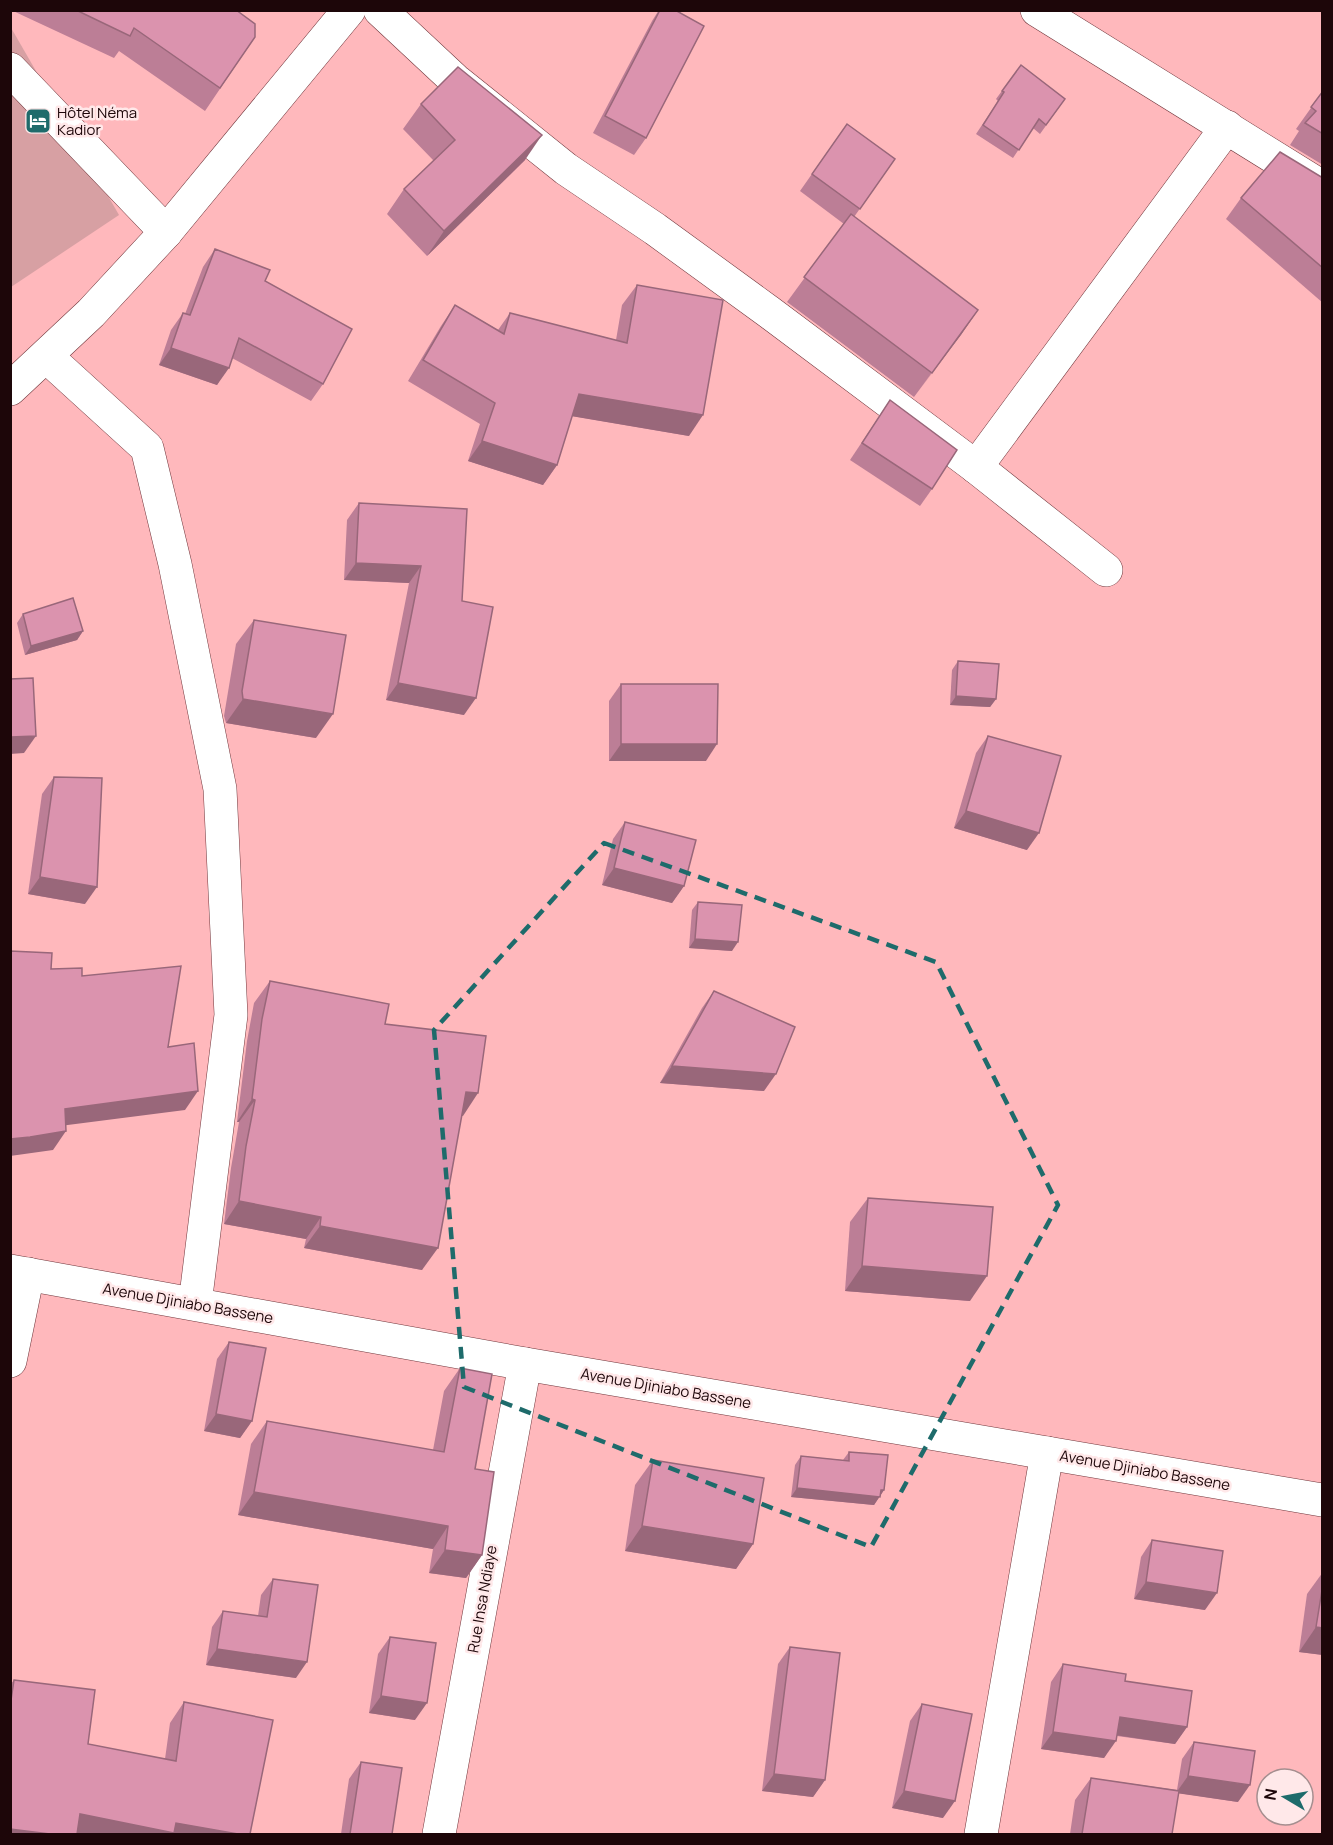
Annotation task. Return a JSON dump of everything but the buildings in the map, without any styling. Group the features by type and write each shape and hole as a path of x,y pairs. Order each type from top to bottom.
{"street":[{"path":"10,389 91,313 166,232 349,10"},
{"path":"380,10 455,80 566,169 655,229 976,467 1106,570"},
{"path":"1037,10 1323,187"},
{"path":"10,69 166,232"},
{"path":"976,467 1227,127"},
{"path":"46,356 147,448 175,564 220,789 231,1015 195,1305"},
{"path":"10,1361 19,1273"},
{"name":"Avenue Djiniabo Bassene","path":"19,1273 525,1364 1323,1500"},
{"name":"Rue Insa Ndiaye","path":"439,1834 525,1364"},
{"path":"981,1834 1047,1453"}],"highlighted area":[{"path":"604,843 936,962 1058,1205 871,1547 464,1387 434,1030"}],"shaded area":[{"name":"Hôtel Néma Kadior","path":"10,26 119,215 11,287 10,287"}],"place":[{"name":"Hôtel Néma Kadior","path":"38,121"}]}
